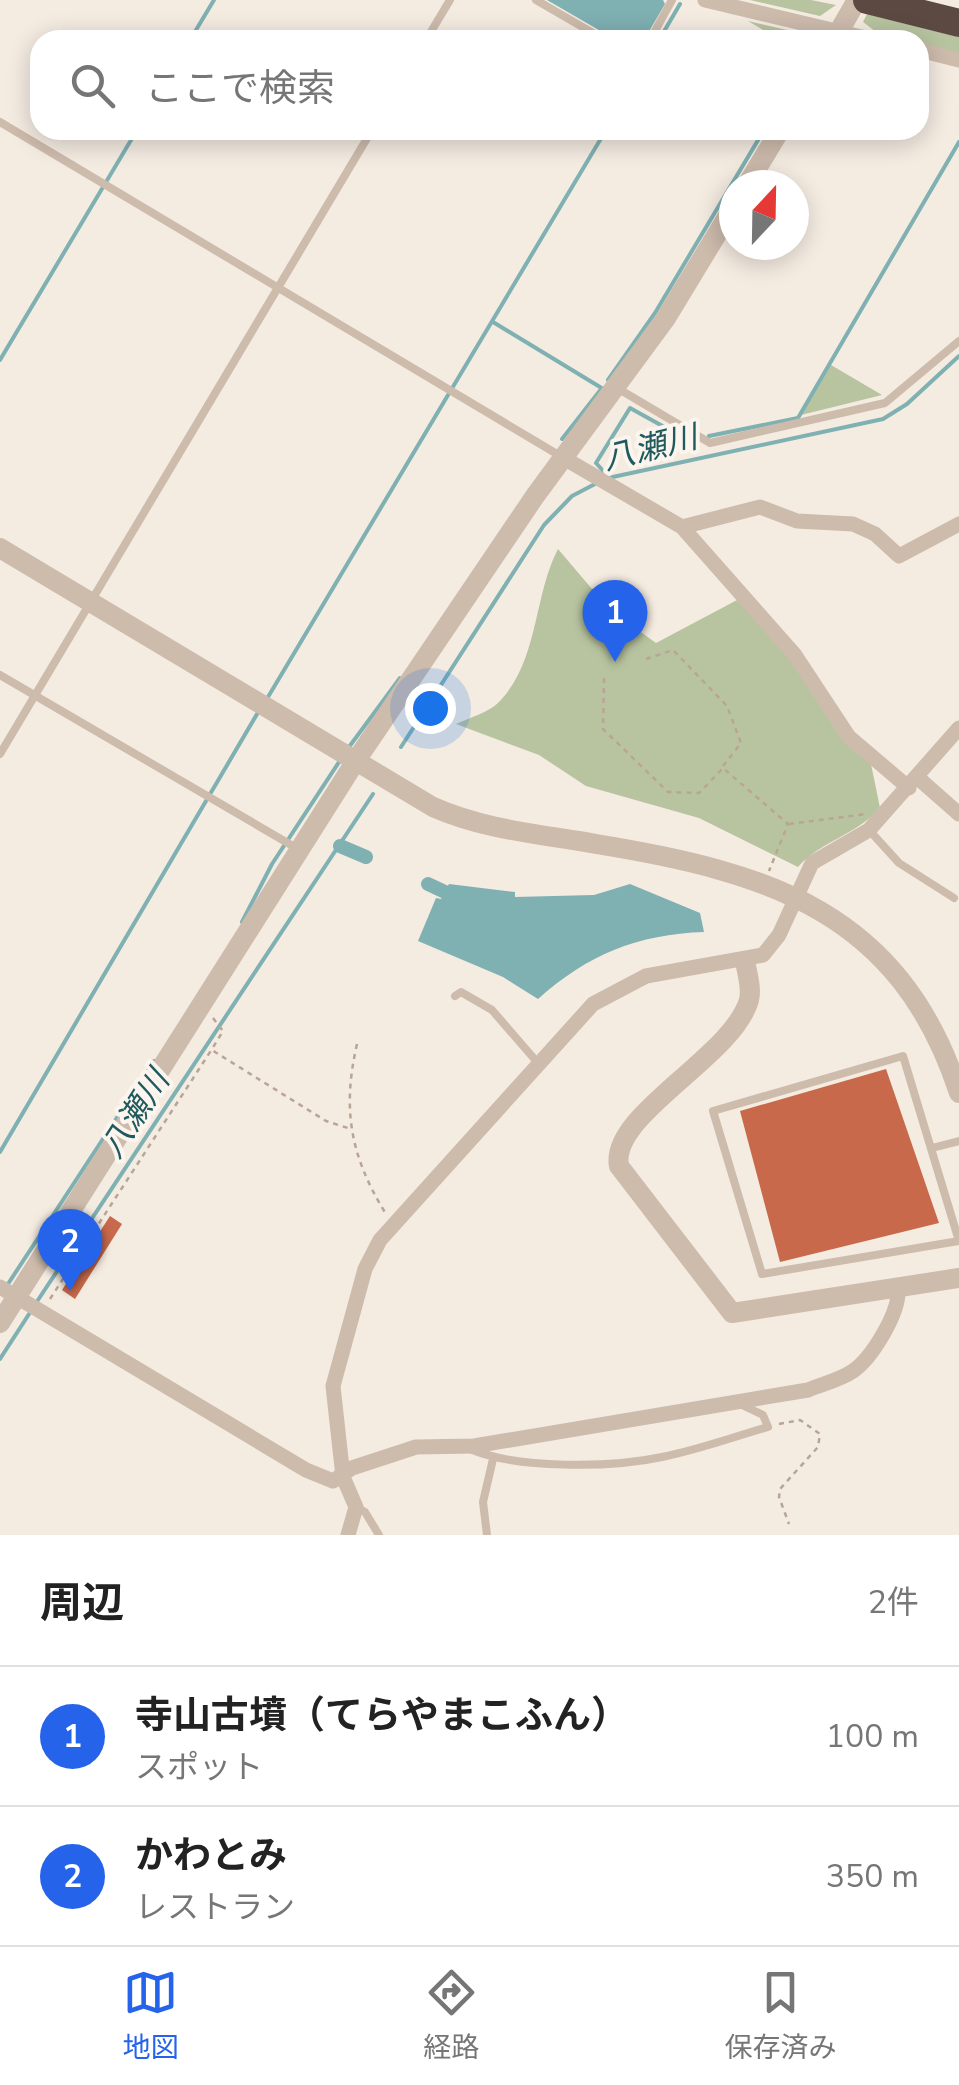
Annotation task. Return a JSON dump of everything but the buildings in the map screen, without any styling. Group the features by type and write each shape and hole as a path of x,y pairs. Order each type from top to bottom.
{"highway":[{"path":"878,3 959,23"}],"street":[{"path":"706,0 815,30"},
{"path":"840,30 857,0"},
{"path":"929,52 959,60"},
{"path":"756,170 774,140"},
{"path":"0,1323 14,1295 356,759 562,457 666,318 719,231"},
{"path":"562,457 682,527 795,655 849,737 959,814"},
{"path":"682,527 738,509 760,507 797,521 852,524 875,534 899,556 959,524"},
{"path":"0,548 455,817 672,858 794,895 844,926 908,986 931,1020 959,1093"},
{"path":"348,1535 356,1506 343,1477 333,1386 365,1270 393,1224 580,1014 633,981 763,955 773,944 812,863 874,825 959,728"},
{"path":"745,961 750,989 744,1010 702,1063 642,1114 620,1149 620,1166 732,1314 959,1278"},
{"path":"14,1295 306,1470 333,1481 352,1468 416,1447 465,1446 808,1390 855,1370 900,1305 898,1289"}],"lane":[{"path":"432,30 450,0"},
{"path":"536,0 588,30"},
{"path":"656,30 672,0"},
{"path":"0,122 30,140"},
{"path":"30,140 562,457"},
{"path":"0,754 366,140"},
{"path":"616,388 710,443 885,403 959,340"},
{"path":"0,675 298,850"},
{"path":"874,825 899,863 954,898"},
{"path":"455,996 461,992 492,1010 537,1062"},
{"path":"902,1056 932,1148 959,1241 762,1274 713,1111 902,1056"},
{"path":"932,1148 959,1141"},
{"path":"465,1446 493,1459 569,1463 654,1459 768,1427 764,1415 738,1403"},
{"path":"487,1535 483,1502 493,1459"},
{"path":"356,1506 365,1512 378,1535"}],"path":[{"path":"604,678 603,728 668,792 700,793 741,742 727,706 673,650 646,658"},
{"path":"722,768 788,824 873,813 874,825"},
{"path":"768,872 788,824"},
{"path":"42,1312 214,1050 223,1031 209,1014"},
{"path":"356,1044 346,1090 351,1130 382,1208 393,1224"},
{"path":"214,1050 326,1122 351,1130"},
{"path":"768,1427 800,1420 820,1434 818,1447 780,1489 779,1497 790,1524"}],"green space":[{"path":"750,0 811,0 836,5 820,16"},
{"path":"867,14 959,37 959,54 929,46 929,30 873,30 863,22"},
{"path":"748,21 787,30 763,30"},
{"path":"831,365 882,395 801,415"},
{"path":"558,549 609,609 656,643 739,599 790,657 871,764 880,808 798,867 699,818 586,786 539,755 456,724 494,706 511,687 528,649"}],"water":[{"path":"547,0 663,0 665,4 650,30 599,30"},
{"path":"449,884 515,892 515,897 594,895 630,884 700,913 704,932 657,937 615,950 575,970 538,999 503,977 418,941 436,898 441,899"}],"waterway":[{"path":"196,30 214,0"},
{"path":"665,30 680,4"},
{"path":"0,360 131,140"},
{"path":"268,697 600,140"},
{"path":"608,380 655,313 758,140"},
{"path":"709,436 798,418 959,142"},
{"path":"493,322 600,387"},
{"name":"八瀬川","path":"608,478 883,419 907,404 959,356"},
{"path":"562,439 602,388"},
{"path":"606,474 596,463 630,408 686,439"},
{"name":"八瀬川","path":"401,747 544,525 572,496 595,484"},
{"path":"349,747 400,678"},
{"path":"0,1152 260,709"},
{"path":"242,922 272,864 341,759"},
{"name":"八瀬川","path":"36,1303 373,794"},
{"path":"340,846 366,857"},
{"path":"428,884 445,892"},
{"path":"6,1287 154,1061"},
{"name":"八瀬川","path":"0,1359 31,1311"}],"place":[{"name":"寺山古墳（てらやまこふん）","path":"615,662"},
{"name":"かわとみ","path":"70,1291"}]}
